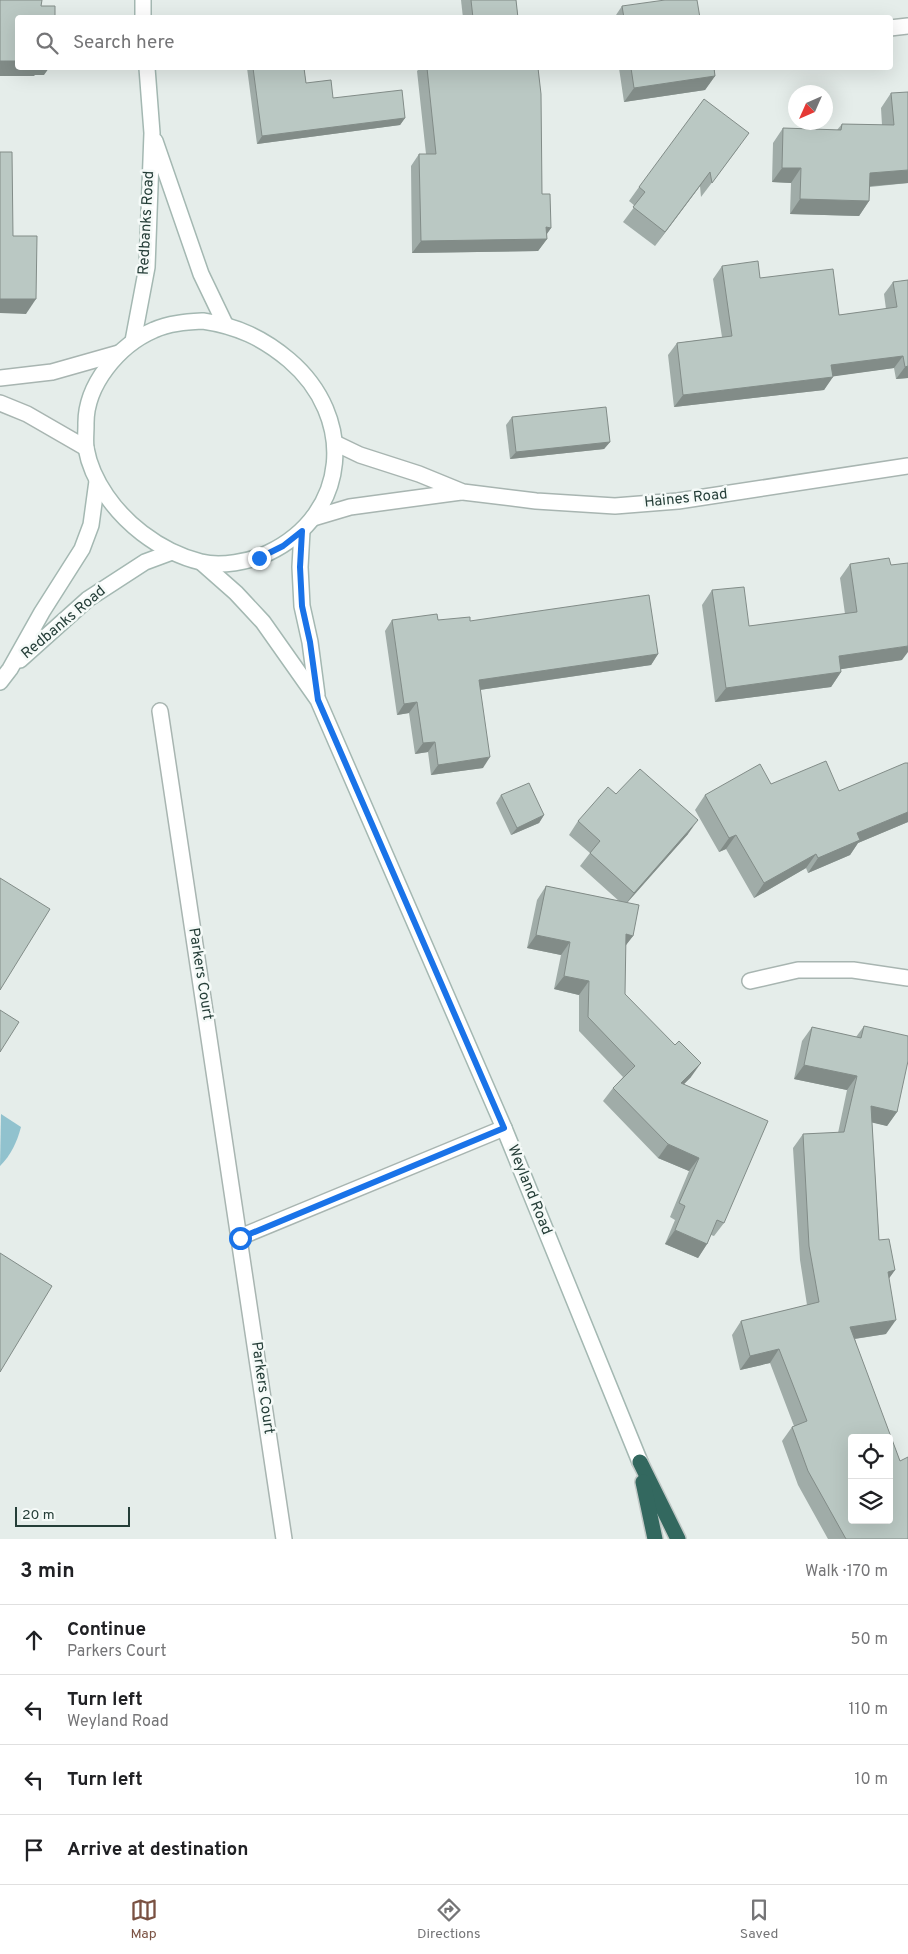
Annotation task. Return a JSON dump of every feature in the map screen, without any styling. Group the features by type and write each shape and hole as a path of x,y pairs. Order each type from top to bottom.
{"highway":[{"path":"640,1462 654,1539"},
{"path":"640,1462 678,1539"}],"main road":[{"path":"142,0 143,15"},
{"path":"893,28 908,26"},
{"name":"Redbanks Road","path":"133,342 147,267 152,133 147,70"},
{"name":"Redbanks Road","path":"152,133 180,209 201,274 225,324"},
{"path":"203,321 225,324 249,332 273,346 297,367 318,391 331,419 335,443 334,466 328,492 313,518 302,531 283,546 259,558 235,563 202,563 172,552 152,541 133,526 114,506 97,481 86,448 86,421 92,394 102,374 119,353 133,342 155,329 181,322 203,321"},
{"path":"0,378 52,372 119,353"},
{"path":"0,404 27,414 86,448"},
{"name":"Haines Road","path":"335,443 360,455 419,474 462,492"},
{"name":"Haines Road","path":"313,518 350,507 462,492 536,501 615,506 687,500 908,466"},
{"name":"Redbanks Road","path":"0,682 10,669 42,612 82,549 91,525 97,481"},
{"name":"Weyland Road","path":"302,531 300,567 302,606 310,642 318,700"},
{"name":"Redbanks Road","path":"10,669 88,599 145,562 172,552"},
{"name":"Weyland Road","path":"202,563 236,593 263,622 318,700 504,1128 640,1462"},
{"name":"Parkers Court","path":"160,711 284,1539"},
{"path":"750,981 798,970 853,970 908,978"},
{"path":"240,1238 504,1128"}],"water":[{"path":"1,1114 21,1127 13,1148 0,1166"}],"building":[{"path":"0,0 42,0 41,6 55,6 55,15 15,15 15,61 0,61"},
{"path":"471,0 516,0 518,15 473,15"},
{"path":"665,0 697,0 700,15 624,15 622,6"},
{"path":"253,70 304,70 306,83 331,80 333,98 402,90 405,118 262,136"},
{"path":"427,70 538,70 541,94 542,194 550,194 551,228 546,227 547,239 421,241 419,154 436,154"},
{"path":"631,70 714,70 715,76 634,88"},
{"path":"908,92 908,170 870,173 869,201 800,199 801,168 782,168 783,128 788,128 788,130 841,130 842,124 894,125 891,93"},
{"path":"704,99 749,133 712,183 710,172 665,232 633,207 645,192 639,187"},
{"path":"0,152 12,152 13,236 37,236 36,299 0,299"},
{"path":"758,261 760,278 833,269 839,315 897,307 893,282 908,280 908,366 905,367 903,356 831,365 833,377 683,395 677,343 732,336 722,266"},
{"path":"606,407 610,442 516,452 512,417"},
{"path":"889,558 891,565 908,563 908,646 839,656 841,672 726,688 712,590 744,587 749,626 857,612 850,564"},
{"path":"649,595 658,654 479,680 490,757 438,765 435,742 423,743 417,702 404,704 392,620 437,614 438,620 470,617 470,621"},
{"path":"826,761 839,791 908,763 908,812 857,833 860,840 818,858 816,854 764,883 736,835 729,838 705,795 760,764 771,784"},
{"path":"640,769 698,820 634,893 590,853 600,841 578,821 608,787 616,794"},
{"path":"529,783 544,815 517,828 501,795"},
{"path":"0,878 50,909 0,990"},
{"path":"546,886 639,905 633,936 626,934 625,994 675,1045 679,1041 701,1063 681,1083 768,1121 724,1223 717,1220 707,1244 675,1230 685,1206 679,1203 699,1158 668,1144 613,1088 635,1066 588,1017 589,981 564,976 570,942 536,935"},
{"path":"0,1010 19,1022 0,1052"},
{"path":"864,1026 908,1036 908,1061 897,1112 871,1106 879,1240 889,1239 895,1270 888,1272 896,1320 850,1327 890,1434 848,1434 848,1524 893,1524 893,1442 900,1461 908,1457 908,1539 846,1539 808,1471 792,1427 807,1421 779,1349 750,1356 741,1321 819,1302 809,1246 803,1134 844,1132 857,1076 804,1065 812,1027 861,1038"},
{"path":"0,1253 52,1286 0,1372"}],"route":[{"path":"240,1238 504,1128 318,700 310,642 302,606 300,567 302,531 283,546 259,558"}]}
